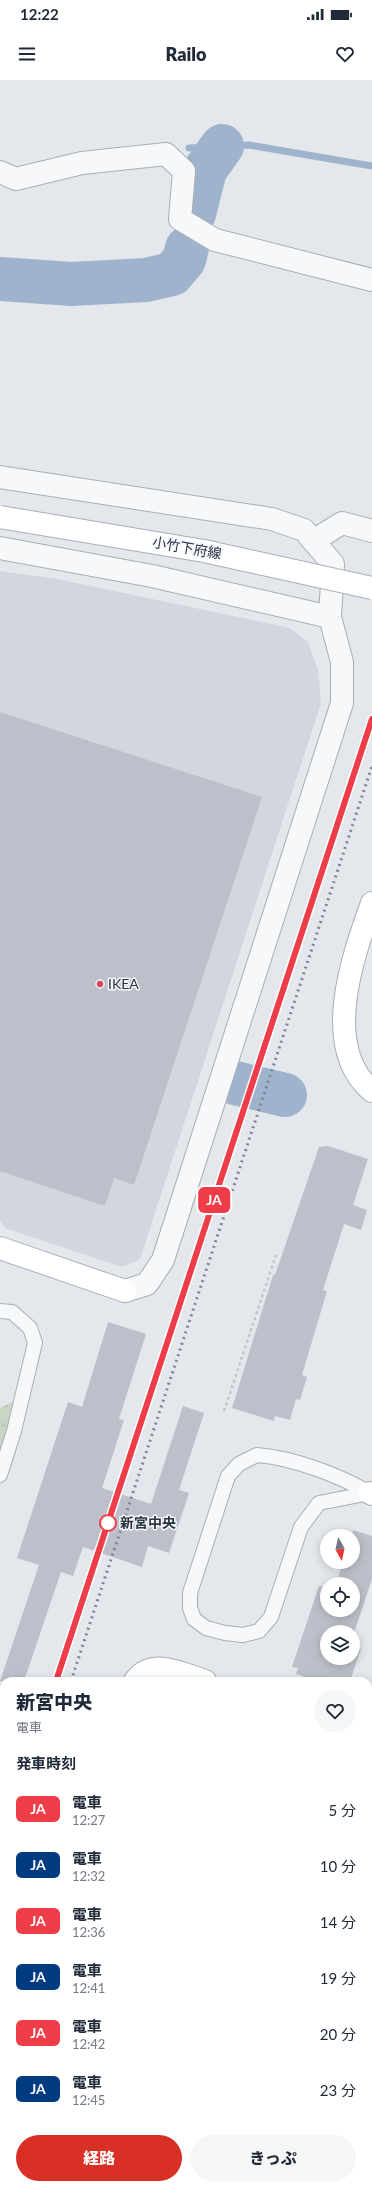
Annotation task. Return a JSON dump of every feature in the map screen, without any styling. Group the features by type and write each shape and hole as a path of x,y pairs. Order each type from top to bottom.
{"street":[{"path":"0,172 16,179 82,163 166,154 184,171 180,218 215,240 372,280"},
{"path":"0,477 272,519 304,530 333,564 330,617 342,662 342,703 163,1260 147,1284 125,1291 0,1248"},
{"name":"小竹下府線","path":"0,517 204,551 372,588"},
{"path":"313,541 342,523 372,530"},
{"path":"0,548 152,576 330,617"},
{"path":"372,903 353,966 344,1007 345,1032 348,1052 356,1071 372,1091"},
{"path":"137,1677 139,1674 151,1669 164,1668 192,1677"}],"lane":[{"path":"0,1311 12,1312 30,1328 35,1343 14,1431 0,1475"},
{"path":"257,1455 273,1456 347,1480 371,1493 319,1503 301,1528 271,1616 259,1631 243,1635 225,1633 206,1628 194,1619 190,1608 190,1593 228,1476 239,1464 257,1455"}],"path":[{"path":"224,1411 276,1255"}],"shaded area":[{"name":"IKEA","path":"0,571 57,579 290,628 308,642 318,671 321,703 140,1259 122,1267 5,1228 0,1221"}],"green space":[{"path":"14,1401 0,1451 0,1408"}],"building":[{"name":"IKEA","path":"0,712 262,797 134,1185 114,1178 105,1206 0,1171"},
{"path":"328,1146 368,1159 353,1205 367,1210 361,1230 344,1224 323,1290 327,1291 302,1375 307,1377 300,1400 296,1399 290,1420 275,1416 274,1421 232,1408 273,1275 275,1275 319,1147"},
{"path":"108,1322 146,1334 119,1419 124,1420 102,1488 151,1504 183,1406 204,1413 179,1490 189,1493 169,1553 148,1546 142,1567 83,1547 73,1576 61,1572 25,1677 1,1677 39,1565 17,1558 68,1402 82,1407"},
{"path":"360,1532 372,1536 372,1579 360,1615 360,1577 338,1577 341,1569 360,1569"},
{"path":"319,1586 320,1617 359,1617 357,1625 320,1625 320,1665 356,1665 351,1677 305,1677 296,1674 298,1668 292,1667"}],"waterway":[{"path":"189,148 249,145 372,166"},
{"path":"194,214 205,170 222,146"},
{"path":"0,279 71,284 146,280 172,274 184,260 187,248"},
{"path":"235,1083 285,1095"}],"railway":[{"path":"57,1677 372,719"},
{"path":"72,1677 372,766"}],"train":[{"name":"JA","path":"57,1677 372,719"}],"place":[{"name":"IKEA","path":"100,984"},
{"name":"新宮中央","path":"108,1523"}]}
